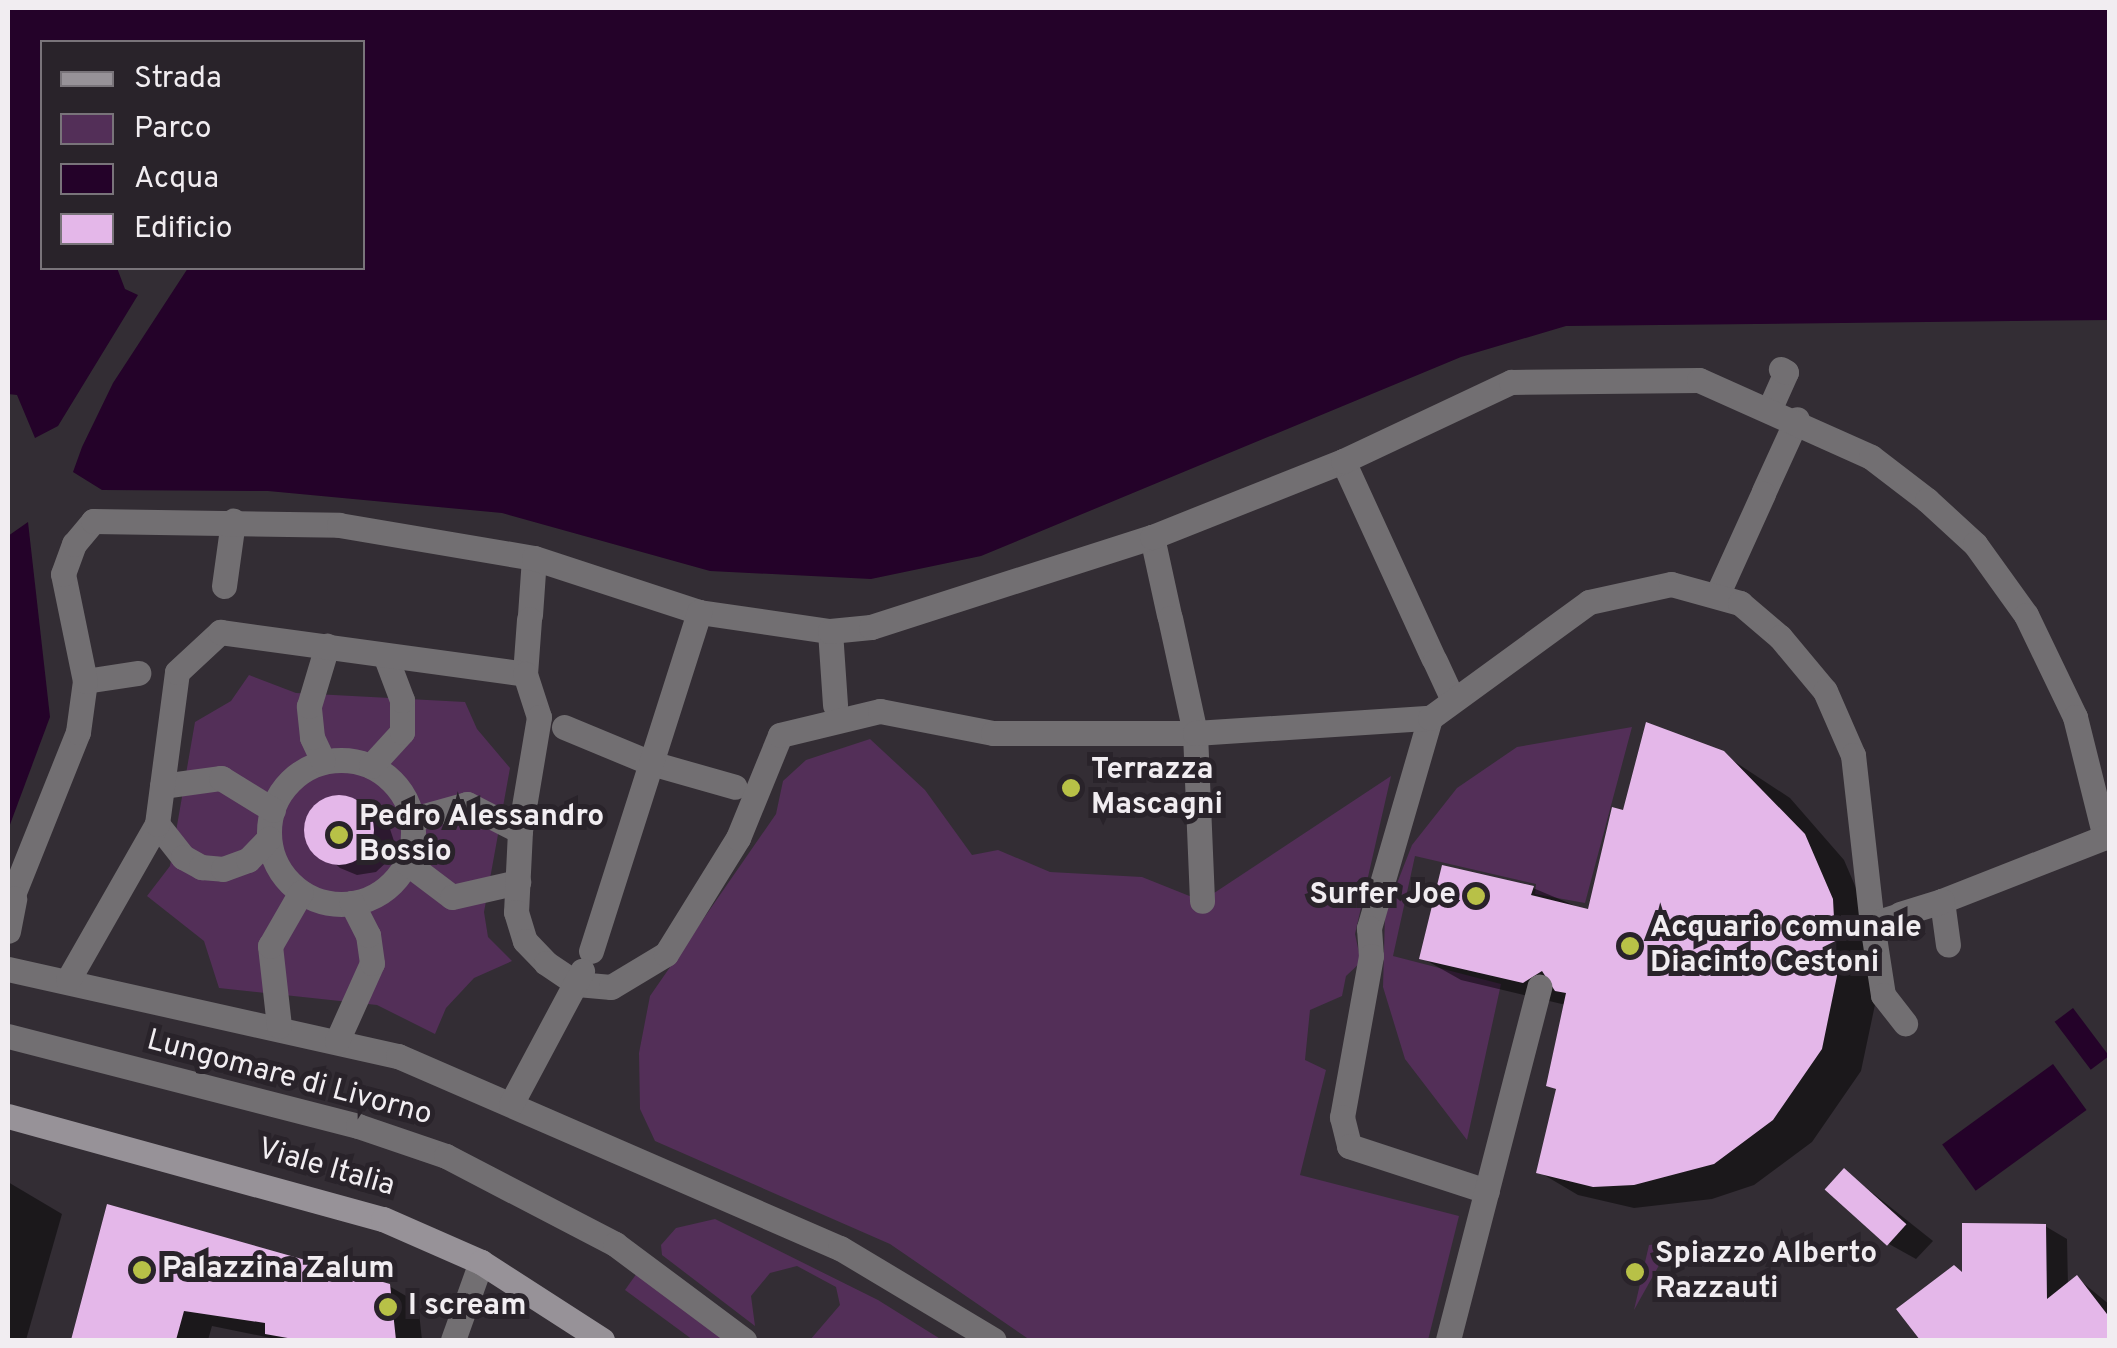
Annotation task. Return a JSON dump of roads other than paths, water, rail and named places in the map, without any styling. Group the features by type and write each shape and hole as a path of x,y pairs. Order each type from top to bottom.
{"main road":[{"name":"Viale Italia","path":"8,1116 320,1199 482,1262 602,1340"}],"street":[{"path":"1770,408 1786,372 1781,369"},
{"path":"8,931 14,895 62,803 78,732 86,681 63,574 74,544 93,521 339,525 534,558 699,612 830,631 871,628 1152,537 1343,461 1510,382 1698,380 1797,419 1872,457 1976,544 2026,615 2074,718 2105,837 1890,918"},
{"path":"1718,593 1797,419"},
{"path":"1343,461 1453,700"},
{"path":"68,980 158,824 177,672 220,632 233,522"},
{"path":"1152,537 1195,733 1202,901"},
{"path":"534,558 525,674 555,724 651,764 744,789"},
{"path":"555,724 520,831 518,882 525,941 577,984 610,986 666,954 738,838 744,789 780,735 835,711 880,711 994,733 1195,733 1430,718 1589,602 1671,584 1718,593 1780,637 1838,718 1853,755 1890,918 1882,995 1905,1023"},
{"path":"510,1104 577,984 590,952 699,612"},
{"path":"830,631 835,711"},
{"path":"220,632 525,674"},
{"path":"323,761 312,737 309,706 328,646"},
{"path":"372,766 402,732 402,700 385,655"},
{"path":"86,681 177,672"},
{"path":"1430,718 1369,928 1371,956 1342,1117 1348,1146 1487,1191"},
{"path":"323,761 372,766 398,787 413,819 406,863 384,890 352,903 301,892 279,868 269,838 272,810 292,779 323,761"},
{"path":"162,786 221,778 272,810"},
{"path":"413,819 467,804 520,831"},
{"path":"158,824 183,857 201,867 223,869 248,860 269,838"},
{"path":"406,863 452,897 518,882"},
{"path":"279,1026 270,946 301,892"},
{"path":"1942,901 1948,945"},
{"path":"337,1041 372,963 368,935 352,903"},
{"path":"8,969 279,1026 398,1056 840,1248 994,1340"},
{"path":"1448,1340 1538,987"},
{"name":"Lungomare di Livorno","path":"8,1036 358,1126 446,1156 615,1244 744,1340"},
{"path":"453,1340 482,1262"}],"water":[{"path":"8,8 2109,8 2109,320 1566,326 1461,357 981,556 871,579 710,571 502,513 268,491 102,490 73,472 113,383 187,270 365,270 365,40 40,40 40,270 118,270 125,289 138,295 58,426 35,438 17,395 8,394"},
{"path":"28,522 50,717 8,830 8,536"},
{"path":"2073,1008 2109,1056 2091,1070 2055,1022"},
{"path":"2053,1064 2087,1110 1976,1191 1942,1145"}],"place":[{"name":"Terrazza Mascagni","path":"1071,788"},
{"name":"Pedro Alessandro Bossio","path":"339,835"},
{"name":"Surfer Joe","path":"1476,896"},
{"name":"Acquario comunale Diacinto Cestoni","path":"1630,946"},
{"name":"Palazzina Zalum","path":"142,1270"},
{"name":"Spiazzo Alberto Razzauti","path":"1635,1272"},
{"name":"I scream","path":"388,1307"}]}
